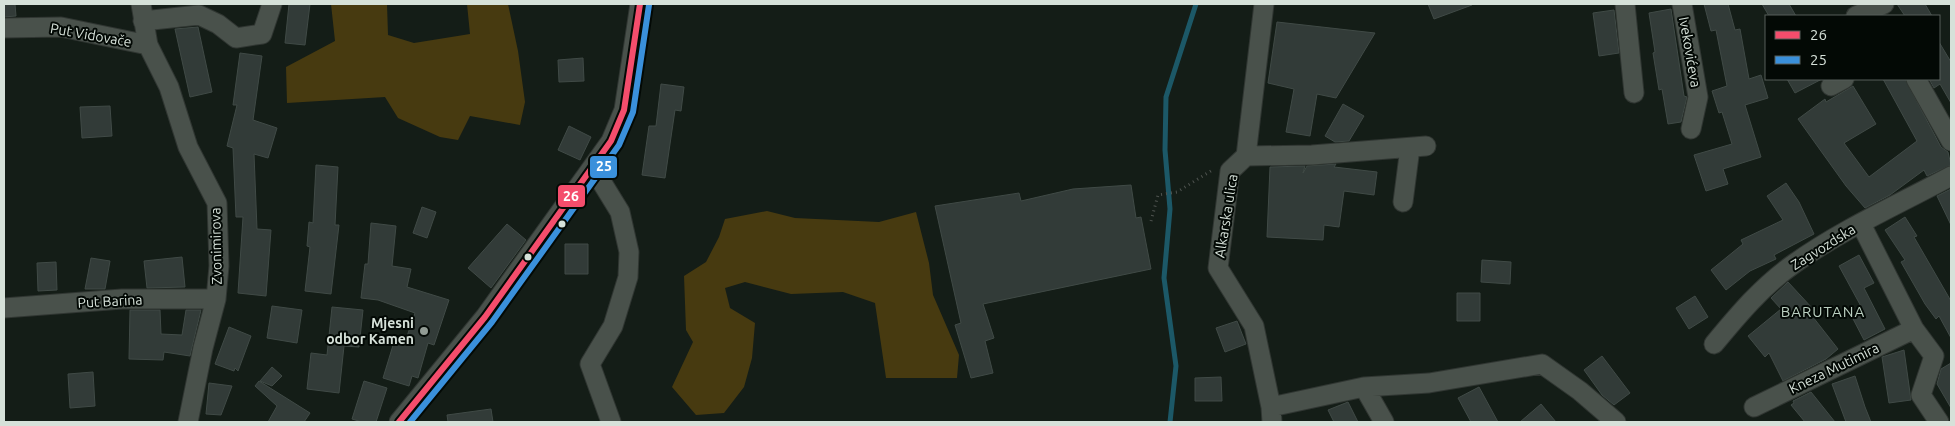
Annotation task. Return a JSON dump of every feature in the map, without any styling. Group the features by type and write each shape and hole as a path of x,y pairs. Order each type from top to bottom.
{"street":[{"name":"Zvonimirova","path":"188,422 203,348 216,299 219,266 216,203 188,147 169,87 148,45 142,12 199,15 218,24 236,38 262,34 272,4"},
{"path":"400,422 485,317 611,142 624,110 640,4"},
{"name":"Alkarska ulica","path":"1264,4 1241,160 1230,171 1218,268 1254,326 1272,415"},
{"path":"1625,4 1634,92"},
{"name":"Ivekovićeva","path":"1682,4 1698,97 1691,129"},
{"path":"1859,15 1877,8"},
{"name":"Put Vidovače","path":"4,28 61,27 148,45"},
{"path":"1917,80 1951,141"},
{"path":"1241,160 1418,147 1403,202"},
{"path":"593,168 620,212 629,252 628,277 613,326 590,364 611,422"},
{"name":"Zagvozdska","path":"1714,344 1751,301 1794,264 1861,224 1951,176"},
{"path":"1861,224 1914,329 1934,356 1921,395 1939,422"},
{"name":"Put Barina","path":"4,308 122,299 216,299"},
{"name":"Kneza Mutimira","path":"1754,407 1914,329"},
{"path":"1272,415 1364,387 1429,383 1542,364 1616,422"},
{"path":"1364,387 1384,422"}],"path":[{"path":"1151,221 1158,194 1177,192 1211,170 1241,160"}],"shaded area":[{"path":"331,4 387,4 388,35 414,43 470,34 467,4 508,4 518,51 525,102 520,125 470,116 458,140 440,137 398,118 385,97 287,103 286,67 335,41"},
{"path":"767,211 795,218 879,222 916,212 929,263 933,295 959,355 957,378 886,378 875,303 843,292 791,294 745,282 725,288 730,308 755,323 752,358 744,387 724,413 696,415 672,387 693,342 686,330 684,276 706,262 719,237 725,219"}],"building":[{"path":"4,4 15,4 16,16 4,17"},
{"path":"289,4 310,4 305,45 285,43"},
{"path":"1428,4 1472,4 1472,5 1434,19"},
{"path":"1704,4 1728,4 1735,30 1740,29 1749,79 1761,75 1768,98 1745,105 1761,157 1723,169 1728,184 1706,191 1694,155 1732,144 1722,112 1719,113 1712,91 1727,86 1716,30 1711,31"},
{"path":"1762,4 1789,4 1795,15 1768,15"},
{"path":"1897,4 1925,4 1931,15 1904,15"},
{"path":"1671,9 1684,96 1687,97 1681,122 1668,124 1662,89 1659,90 1649,13"},
{"path":"1614,10 1619,53 1599,56 1593,13"},
{"path":"1277,22 1375,33 1336,98 1317,94 1310,136 1286,132 1294,89 1268,83"},
{"path":"198,27 212,92 190,97 175,29"},
{"path":"1940,44 1951,62 1951,103 1940,84 1934,88 1930,80 1940,80"},
{"path":"240,53 262,56 253,120 277,128 268,158 254,154 257,229 271,230 266,296 238,293 243,217 236,217 233,148 227,146 237,105 233,105"},
{"path":"583,58 584,81 559,82 558,60"},
{"path":"1788,80 1820,80 1795,93"},
{"path":"1884,80 1906,80 1941,147 1948,152 1951,165 1927,176 1924,170 1890,195 1865,208 1846,186 1798,119 1825,99 1826,102 1853,86 1876,124 1844,143 1869,177 1917,141"},
{"path":"661,84 684,87 681,111 675,110 665,178 642,175 649,126 656,126"},
{"path":"1343,104 1364,116 1349,141 1335,142 1325,136"},
{"path":"110,106 112,136 82,138 80,107"},
{"path":"569,126 591,137 580,160 558,150"},
{"path":"1336,164 1334,167 1377,172 1374,195 1344,191 1339,227 1324,225 1323,240 1267,237 1270,167 1305,166 1303,173 1307,166"},
{"path":"316,165 338,167 335,225 339,225 331,294 305,291 310,247 307,246 309,222 313,223"},
{"path":"1786,183 1799,202 1814,234 1774,255 1776,259 1750,271 1726,290 1711,270 1743,244 1741,240 1783,220 1767,196"},
{"path":"1131,185 1136,218 1141,217 1151,269 983,304 994,338 985,341 993,373 971,378 955,325 961,323 935,206 1019,193 1021,201 1073,189"},
{"path":"1951,189 1951,225 1937,196"},
{"path":"422,207 436,212 427,238 413,233"},
{"path":"1905,217 1917,236 1914,237 1951,301 1951,338 1939,316 1936,319 1925,304 1901,262 1905,260 1885,230"},
{"path":"371,223 396,226 392,266 411,269 407,287 449,300 434,345 428,343 418,378 412,376 409,386 383,378 394,342 404,345 415,313 378,300 361,298 365,264 368,264"},
{"path":"507,224 526,240 491,288 468,268"},
{"path":"565,244 588,244 588,274 565,274"},
{"path":"1859,255 1874,283 1864,288 1885,329 1864,340 1851,315 1863,310 1839,266"},
{"path":"182,257 185,287 147,288 144,261"},
{"path":"91,258 110,261 105,289 85,289"},
{"path":"1482,260 1511,262 1510,284 1481,282"},
{"path":"56,262 57,290 38,291 37,263"},
{"path":"1788,282 1813,309 1809,312 1838,349 1826,359 1783,381 1769,353 1765,357 1748,336 1781,309 1771,298"},
{"path":"1457,293 1480,293 1480,321 1457,321"},
{"path":"1695,296 1708,317 1689,329 1676,308"},
{"path":"272,306 302,310 297,343 267,338"},
{"path":"332,307 363,310 359,347 344,346 339,393 307,389 311,353 327,355"},
{"path":"130,310 160,310 161,334 182,335 186,310 201,310 190,356 164,352 163,360 129,359"},
{"path":"1237,321 1246,344 1225,352 1216,328"},
{"path":"229,327 251,336 238,371 235,368 234,371 215,364"},
{"path":"1904,350 1911,400 1889,403 1882,357"},
{"path":"1602,356 1630,393 1614,405 1602,395 1584,370"},
{"path":"1951,363 1951,408 1937,384 1941,369"},
{"path":"272,367 282,376 272,386 260,381"},
{"path":"93,372 95,406 70,408 68,374"},
{"path":"1855,376 1871,422 1846,422 1832,384"},
{"path":"1221,377 1222,401 1195,401 1195,378"},
{"path":"259,381 310,413 304,422 268,422 277,406 255,386"},
{"path":"364,381 387,388 376,422 362,422 352,419"},
{"path":"209,383 232,386 221,415 206,414"},
{"path":"1479,387 1498,422 1471,422 1458,398"},
{"path":"1811,392 1835,422 1805,422 1791,405 1794,403 1793,401"},
{"path":"1348,402 1358,422 1334,422 1328,410"},
{"path":"1541,404 1556,422 1520,422"},
{"path":"491,409 493,422 448,422 447,415"}],"waterway":[{"path":"1170,422 1176,366 1164,278 1170,209 1165,150 1166,97 1196,4"}],"transit line":[{"name":"26","path":"399,422 485,317 611,141 624,110 640,4"},
{"name":"25","path":"410,422 492,322 619,145 633,112 649,5"}],"place":[{"name":"Mjesni odbor Kamen","path":"424,331"}],"district":[{"name":"BARUTANA","path":"1823,311"}]}
